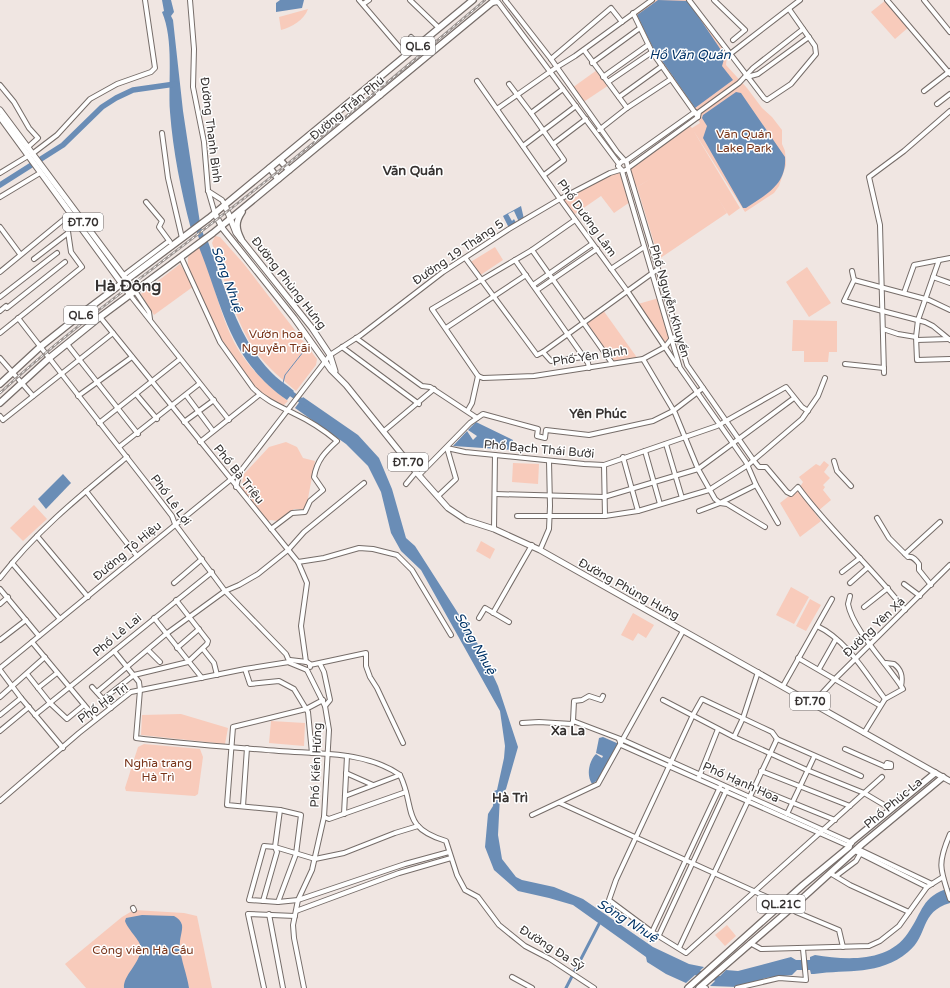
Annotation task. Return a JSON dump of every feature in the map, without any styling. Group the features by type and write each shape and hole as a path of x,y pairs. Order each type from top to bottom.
{"highway":[{"name":"Đường Trần Phú","path":"184,237 215,214 473,0"},
{"name":"Đường Trần Phú","path":"181,257 230,220 493,2"},
{"path":"371,84 380,95"},
{"path":"280,160 289,170"},
{"path":"270,168 278,179"},
{"path":"241,239 237,231 237,221 244,208"},
{"name":"QL.6","path":"0,384 40,348 123,279 171,243 184,237"},
{"name":"QL.6","path":"0,403 48,358 100,317 131,296 181,257"},
{"name":"Phố Phúc La","path":"698,988 830,873 891,809 936,773"},
{"name":"Phố Phúc La","path":"689,987 782,904 943,777"}],"main road":[{"path":"464,7 466,0"},
{"name":"ĐT.70","path":"0,110 41,171 123,279 136,292"},
{"name":"ĐT.70","path":"0,117 28,147 30,155"},
{"name":"ĐT.70","path":"53,187 69,216 86,231"},
{"name":"Đường Phùng Hưng","path":"225,205 230,220 241,239 312,328 330,355 336,374"},
{"name":"Đường Phùng Hưng","path":"215,214 222,226 306,334 324,360 384,431 417,474 453,512 466,520 494,529 532,545 950,781"},
{"name":"ĐT.70","path":"123,279 131,296"},
{"path":"286,308 292,303"},
{"path":"306,334 312,328"}],"street":[{"path":"0,173 30,155 57,135 90,99 117,84 151,72 155,68 145,0"},
{"name":"Đường Thanh Bình","path":"190,0 194,49 193,87 204,148 208,190 215,214"},
{"path":"359,0 406,56"},
{"path":"363,4 369,0"},
{"path":"410,0 439,28"},
{"path":"497,109 584,50 652,0"},
{"path":"689,0 764,98 771,98 791,84 816,54 815,46 789,9"},
{"path":"714,0 745,30 733,40"},
{"path":"730,54 800,0"},
{"path":"888,0 949,72 924,91"},
{"path":"924,0 950,32"},
{"path":"502,7 506,1 557,67 600,129 625,161 694,112 699,112 738,84 747,77 753,68 803,29"},
{"path":"493,2 498,2 502,7 618,164"},
{"path":"551,59 610,8 622,22"},
{"path":"633,14 652,52 698,117"},
{"path":"592,63 640,28"},
{"path":"411,37 419,45"},
{"path":"747,77 758,74 809,37"},
{"path":"603,77 648,45"},
{"path":"778,49 783,55"},
{"path":"584,50 592,63 627,108"},
{"path":"608,82 652,52"},
{"path":"625,62 629,67"},
{"path":"619,97 662,66"},
{"path":"595,132 670,79"},
{"name":"Phố Dương Lâm","path":"477,81 592,244 628,292 680,368"},
{"path":"509,84 518,94 564,160 544,175"},
{"path":"0,85 17,106 29,128 38,138 28,147"},
{"path":"531,113 563,89"},
{"path":"937,104 950,94"},
{"path":"523,146 576,106"},
{"path":"845,364 884,371 883,288 880,225 869,177 904,151 950,111"},
{"path":"628,168 698,117 699,112"},
{"path":"553,144 586,120"},
{"path":"162,133 168,178 184,237"},
{"name":"Đường 19 Tháng 5","path":"610,173 618,164 625,161"},
{"name":"Phố Nguyễn Khuyến","path":"625,161 687,364 754,461"},
{"name":"Phố Nguyễn Khuyến","path":"618,164 680,368 748,465 756,485 778,523"},
{"name":"Đường 19 Tháng 5","path":"324,360 356,338 443,272 466,259 509,229 560,199 610,173 628,168"},
{"path":"0,197 41,171"},
{"name":"Đường Thanh Bình","path":"208,190 222,200 225,205"},
{"path":"146,202 162,221 159,227 171,243"},
{"path":"0,333 82,267 71,252 68,233 69,216"},
{"path":"0,272 20,254 69,216"},
{"path":"468,410 472,403 478,376 432,308 532,250 575,220"},
{"path":"0,227 20,254"},
{"path":"34,259 68,233"},
{"path":"533,285 592,244"},
{"path":"611,269 644,247"},
{"path":"532,250 612,363"},
{"path":"537,290 597,250"},
{"path":"6,306 0,299 57,253"},
{"path":"181,257 220,342 259,395 273,404 289,409 337,441 321,455 316,466 314,477 323,490 310,501 305,512 294,512 271,529"},
{"path":"904,293 914,265 950,258"},
{"path":"466,259 537,354 543,352 658,269"},
{"path":"515,260 584,357 589,368"},
{"path":"939,260 918,320 917,360 950,359"},
{"path":"0,311 6,306 7,308 65,262"},
{"path":"852,271 854,280 844,301 918,320 933,326 950,339"},
{"path":"446,328 526,275"},
{"path":"933,277 950,284"},
{"path":"854,280 925,299 950,310"},
{"path":"136,292 149,312 150,319"},
{"path":"131,296 199,384 214,400 229,420"},
{"path":"406,301 410,304"},
{"name":"Phố Bà Triệu","path":"100,317 230,480 298,562 307,583 301,626 304,664"},
{"name":"Phố Lê Lợi","path":"18,318 172,516 175,524 225,590 286,654 291,662"},
{"path":"883,329 917,339 950,339"},
{"path":"0,416 3,420 113,333"},
{"path":"643,359 665,347 672,338 679,335"},
{"path":"356,338 422,386 434,389 468,410 477,418"},
{"path":"67,344 80,358 138,434"},
{"path":"342,347 418,404"},
{"path":"543,352 551,361 584,357"},
{"path":"78,396 132,357"},
{"path":"0,358 33,396"},
{"path":"99,423 180,359"},
{"name":"Phố Yên Bình","path":"478,376 483,378 521,377 643,359 673,411 698,469 709,490 720,503"},
{"name":"Đường Tô Hiệu","path":"0,669 240,472 289,409 324,360"},
{"path":"517,516 606,516 638,511 709,490 754,461 808,411 825,378"},
{"path":"119,447 138,434 199,384"},
{"name":"Phố Bạch Thái Bưởi","path":"447,448 466,452 549,461 604,465 684,438 726,421 786,387 794,398"},
{"path":"406,484 483,414 538,429 537,436 545,438 546,430 589,435 653,421 673,411 703,388"},
{"path":"384,431 434,389"},
{"path":"136,394 157,419"},
{"path":"186,395 214,431"},
{"path":"200,442 259,395"},
{"path":"495,494 604,497 698,469 794,398 808,411"},
{"path":"184,422 214,400"},
{"path":"666,444 682,498"},
{"path":"438,496 456,479 447,448"},
{"path":"645,451 660,504"},
{"path":"494,529 495,454"},
{"path":"0,578 52,519 127,457"},
{"path":"623,458 638,511"},
{"path":"540,550 549,529 549,461"},
{"path":"754,461 759,467 766,467 787,492 791,494 798,488 823,520 888,588 905,610"},
{"path":"834,461 837,471 851,486"},
{"path":"604,465 604,497 606,516"},
{"path":"236,487 240,472"},
{"path":"97,692 166,634 225,590 239,585 258,574 288,550 304,532 364,483"},
{"path":"699,511 720,503 756,485"},
{"path":"86,491 138,556"},
{"path":"720,503 727,504 765,527"},
{"path":"877,518 889,538 905,554 917,561 919,564 919,570 931,584"},
{"path":"905,554 940,522"},
{"path":"37,536 88,597"},
{"path":"493,613 532,545"},
{"path":"298,562 324,558 359,548 373,549 397,556 412,570 451,636"},
{"path":"842,572 860,558"},
{"path":"174,583 202,559"},
{"path":"12,563 60,620"},
{"name":"Đường Yên Xá","path":"814,704 836,678 950,565"},
{"path":"850,583 868,568"},
{"name":"Phố Lê Lai","path":"35,715 212,572"},
{"path":"904,584 920,596"},
{"path":"864,607 888,588"},
{"path":"0,590 8,597 39,636"},
{"path":"850,596 848,601 849,609 854,620 901,686"},
{"path":"0,604 8,597"},
{"path":"783,686 832,599"},
{"path":"103,699 134,675 188,662 203,649 208,641 176,600"},
{"path":"479,618 485,608 509,622"},
{"path":"154,618 202,678"},
{"path":"0,640 26,620"},
{"path":"817,626 836,639 855,659 885,699"},
{"path":"177,648 199,629"},
{"path":"532,815 598,784 621,745 621,740 683,631"},
{"path":"819,669 836,639"},
{"path":"32,642 96,719"},
{"path":"203,649 214,662 217,675"},
{"path":"148,650 160,662"},
{"path":"114,651 139,682 140,690 136,738 347,756 382,766 400,775 411,813 418,826 395,832 344,853 315,859 275,847 262,848 248,900 278,902 298,900 405,864 449,852"},
{"path":"291,662 310,665 320,664 366,654 366,666 370,677 377,688 402,743"},
{"path":"0,697 45,658"},
{"path":"798,658 836,678 880,705"},
{"name":"Phố Hà Trì","path":"0,801 96,719 132,692 245,669 291,662"},
{"path":"864,733 885,699 903,689 901,686 902,677 899,669 894,664 886,663"},
{"path":"304,664 308,670"},
{"path":"320,664 324,672 330,700 326,706"},
{"path":"308,670 310,665"},
{"path":"0,669 21,698 63,748"},
{"path":"245,669 250,684 279,681 294,689 308,712 312,753"},
{"name":"Phố Kiến Hưng","path":"304,988 294,938 295,914 298,900 312,870 324,817 329,718 326,706 308,670"},
{"path":"734,737 743,718 758,672"},
{"path":"38,688 57,673"},
{"path":"27,674 50,703 67,720 84,706"},
{"path":"92,686 111,708"},
{"path":"522,723 572,724 574,701 582,700 589,696 601,700 603,696"},
{"path":"0,715 21,698"},
{"path":"861,776 777,739 772,732 702,699 635,838 616,880 609,900 652,932 686,953 882,777"},
{"path":"278,902 296,854 301,815 280,810 226,805 233,727 306,709 323,700"},
{"path":"663,700 718,730 807,770 864,793 891,809"},
{"path":"0,731 29,707"},
{"name":"Phố Hạnh Hoa","path":"573,722 621,740 699,777 822,831"},
{"path":"699,777 718,730"},
{"path":"679,948 769,753 777,739"},
{"name":"Phố Hạnh Hoa","path":"621,745 671,764"},
{"path":"243,806 247,748"},
{"path":"845,749 885,766"},
{"path":"344,814 347,756"},
{"path":"787,814 793,804 814,756"},
{"path":"761,771 850,806"},
{"path":"346,773 373,785"},
{"path":"345,796 400,775"},
{"path":"652,932 721,786"},
{"path":"754,787 835,820"},
{"path":"659,935 726,789"},
{"path":"324,817 329,819 406,792"},
{"name":"Phố Hạnh Hoa","path":"748,799 787,814 822,831 927,887"},
{"path":"560,803 791,908 796,912 839,930 843,947"},
{"path":"263,901 277,852 275,847 280,810"},
{"name":"Đường Đa Sỹ","path":"418,826 427,834 446,841 457,875 465,890 478,897 499,925 525,946 550,959 594,988"},
{"path":"950,834 940,861 950,899"},
{"path":"836,876 856,861 854,848"},
{"name":"Phố Hạnh Hoa","path":"854,848 932,884"},
{"path":"264,988 248,914 295,914 400,873 451,858"},
{"path":"830,873 850,885 909,912"},
{"path":"750,943 761,949 869,946 880,941 899,926 927,887 943,877"},
{"path":"269,914 283,988"},
{"path":"737,988 779,978 806,980 804,949"},
{"path":"512,977 532,988"}],"green space":[{"name":"Văn Quán Lake Park","path":"653,0 689,0 727,55 726,65 782,130 782,144 785,151 786,165 779,186 774,193 745,212 693,130 740,208 729,216 716,195 727,213 659,259 637,187 652,178 635,188 629,169 689,125 692,128 700,123 698,119 701,113 694,111 660,63 633,14"},
{"path":"886,0 910,26 895,39 871,12"},
{"path":"308,9 304,16 297,22 281,30 279,17"},
{"path":"597,70 609,85 582,103 572,88"},
{"path":"619,171 630,202 614,213 601,196 572,216 560,199 610,173"},
{"name":"Vườn hoa Nguyễn Trãi","path":"215,236 220,237 244,264 317,359 316,365 296,391 266,364 249,342 236,315 212,243"},
{"path":"197,247 200,247 205,259 224,319 234,342 245,360 258,375 288,401 283,406 274,404 260,394 221,342 205,310 188,265 189,254"},
{"path":"495,247 503,260 479,276 469,263"},
{"path":"180,264 194,286 154,315 141,294"},
{"path":"807,267 831,303 809,317 786,282"},
{"path":"659,298 671,338 665,346 638,304"},
{"path":"603,310 638,359 612,363 585,323"},
{"path":"793,320 837,321 837,352 829,352 828,362 804,362 804,351 792,351"},
{"path":"286,442 297,447 303,458 315,461 306,509 294,509 278,521 270,520 267,522 241,489 244,474 269,447"},
{"path":"824,461 829,465 824,472 830,478 823,485 825,487 823,490 831,500 818,511 800,487 803,482 799,477 816,464 820,466"},
{"path":"513,463 539,464 538,484 512,482"},
{"path":"798,489 815,510 814,512 821,521 800,537 780,503"},
{"path":"34,505 47,519 23,541 10,528"},
{"path":"481,541 495,549 490,559 476,551"},
{"path":"791,587 809,597 794,624 776,615"},
{"path":"810,599 821,605 806,631 796,626"},
{"path":"633,613 654,625 646,638 638,633 633,641 621,635"},
{"path":"181,714 228,728 225,744 141,735 142,715"},
{"path":"271,721 305,723 304,746 269,743"},
{"name":"Nghĩa trang Hà Trì","path":"144,744 200,749 203,757 198,794 195,796 126,791 125,788 138,747"},
{"name":"Công viên Hà Cầu","path":"134,910 184,913 197,916 212,988 86,988 65,964 122,917"},
{"path":"727,925 736,936 725,946 715,935"}],"water":[{"path":"162,0 171,0 174,12 171,16 173,20 183,111 200,223 191,229 173,141 170,112 170,61 168,35 162,12 164,11"},
{"path":"280,0 304,0 302,8 276,12 276,3"},
{"name":"Hồ Văn Quán","path":"658,0 688,1 725,56 722,66 733,80 695,108 653,48 637,15"},
{"name":"Hồ Văn Quán","path":"736,92 741,93 785,157 785,167 779,182 767,194 746,208 743,208 703,138 707,126 702,118 703,115"},
{"path":"521,206 524,219 519,222 514,211 508,214 512,221 514,219 516,223 509,228 503,216"},
{"path":"207,239 225,291 248,342 270,371 294,391 287,400 267,384 252,367 230,330 198,245"},
{"path":"303,397 358,435 379,458 392,489 406,538 415,546 481,649 498,686 518,747 506,789 500,796 498,835 502,859 516,877 522,880 554,887 583,899 653,947 689,964 704,967 686,983 666,974 647,962 646,957 573,905 518,891 494,870 485,847 488,814 493,806 494,791 497,790 504,758 505,746 500,711 421,570 401,551 391,533 381,492 368,466 346,444 295,408"},
{"path":"476,422 513,440 512,450 453,446 467,431 473,440 477,436 468,430"},
{"path":"63,474 71,483 46,509 38,499"},
{"path":"603,737 619,744 598,780 592,784 589,776 589,768 596,754 602,758 603,756 596,753 599,738"},
{"path":"950,888 950,903 933,912 915,945 908,952 897,960 886,965 863,970 814,974 811,974 810,970 797,970 792,975 766,978 738,987 710,986 726,970 738,971 791,957 796,960 810,960 810,957 815,955 853,958 866,957 889,950 900,943 908,933 928,900 940,891"},
{"path":"142,915 174,916 182,924 180,944 189,988 124,988 124,983 138,959 141,948 139,942 125,921 126,918"}],"waterway":[{"path":"0,185 63,145 102,107 116,98 133,90 175,84"},
{"name":"Sông Nhuệ","path":"196,222 204,244"},
{"path":"283,383 285,375 307,347"},
{"name":"Sông Nhuệ","path":"286,390 306,404"},
{"path":"566,988 599,924"},
{"name":"Sông Nhuệ","path":"691,971 723,980"}],"railway":[{"path":"0,393 80,324 254,191 387,83 485,0"}],"district":[{"name":"Văn Quán","path":"413,170"},
{"name":"Hà Đông","path":"128,285"},
{"name":"Yên Phúc","path":"598,413"},
{"name":"Xa La","path":"568,730"},
{"name":"Hà Trì","path":"510,797"}]}
